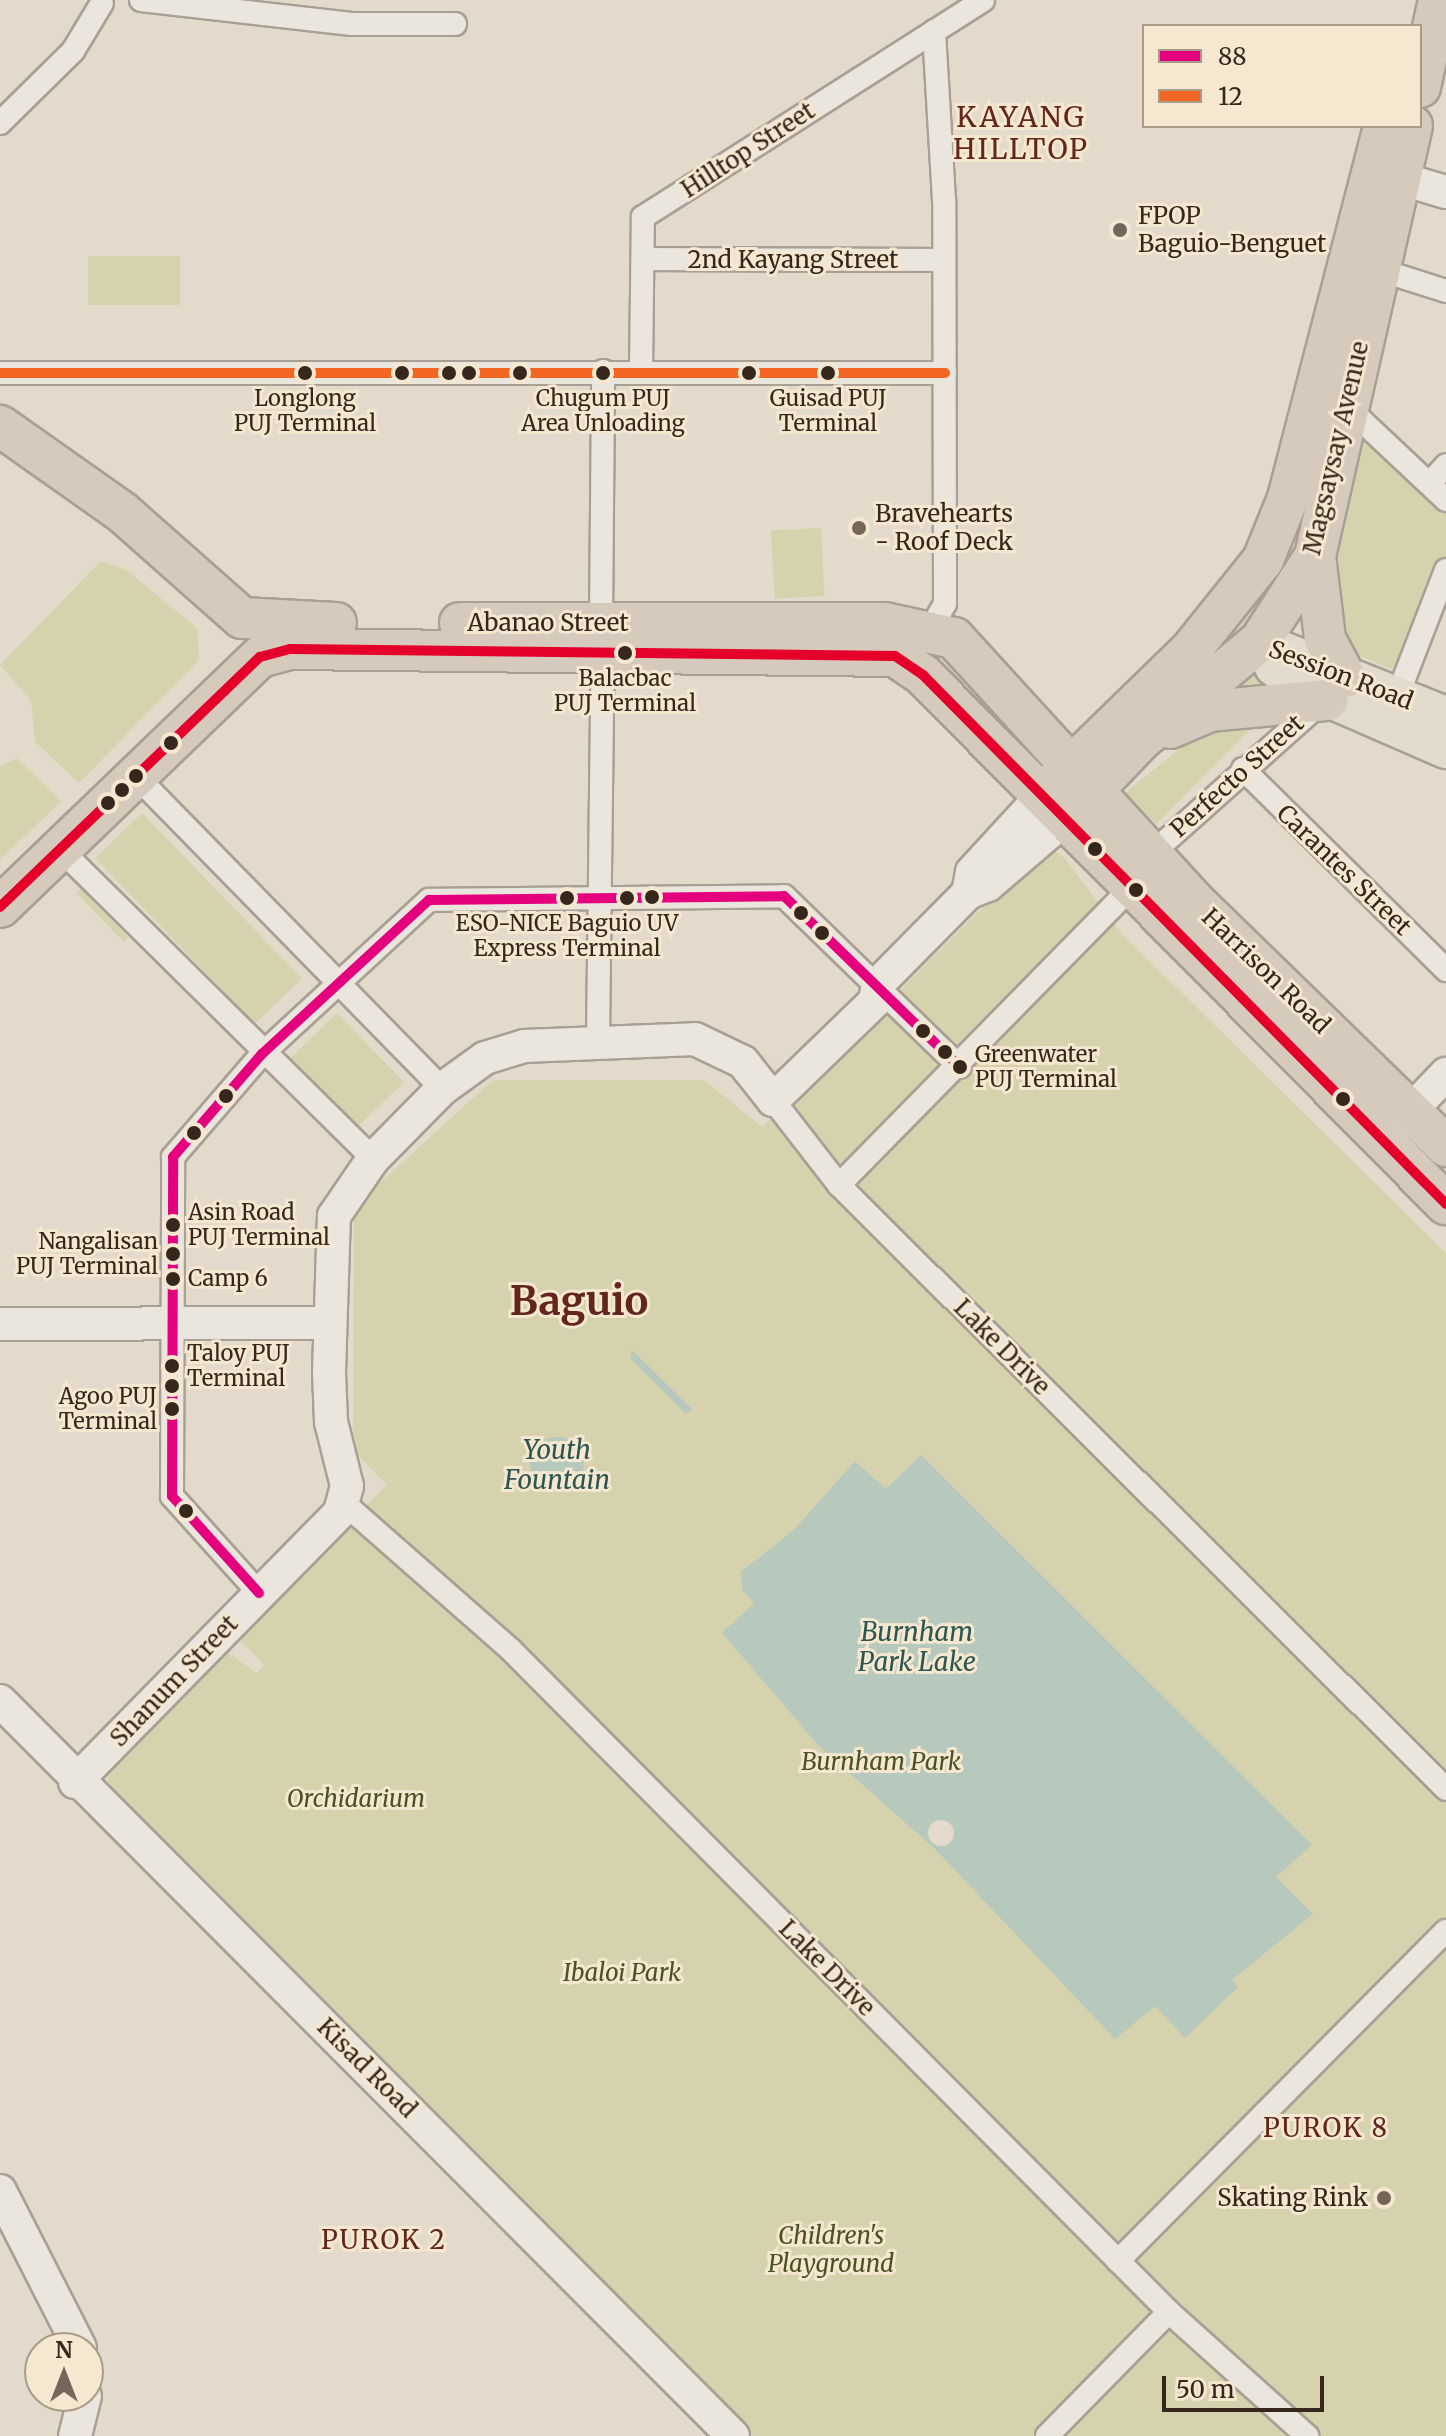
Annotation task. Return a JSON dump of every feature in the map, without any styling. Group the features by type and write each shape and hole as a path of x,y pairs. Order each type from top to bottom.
{"highway":[{"path":"1422,72 1429,19"},
{"name":"Magsaysay Avenue","path":"1067,794 1190,651 1263,560 1288,498 1383,128"},
{"name":"Magsaysay Avenue","path":"1067,794 1141,740 1260,641 1315,556 1345,404 1402,179 1412,128"},
{"path":"0,426 122,512 242,618 242,648 225,686 0,907"},
{"path":"1190,651 1260,641 1288,498"},
{"path":"1141,740 1210,711 1336,688 1315,598 1315,556"},
{"name":"Abanao Street","path":"242,618 431,636 602,637 931,628"},
{"path":"931,628 954,638 1067,794"},
{"name":"Abanao Street","path":"225,686 260,657 290,649 431,636"},
{"name":"Abanao Street","path":"602,637 895,656 923,675 1067,794"},
{"name":"Harrison Road","path":"1067,794 1141,871 1382,1141 1446,1204"},
{"name":"Harrison Road","path":"1141,871 1446,1146"}],"main road":[{"name":"Session Road","path":"1260,641 1273,667 1336,688 1397,697 1446,715"},
{"name":"Session Road","path":"1336,688 1446,750"}],"street":[{"path":"141,0 352,24 455,24"},
{"name":"Hilltop Street","path":"641,372 643,217 983,0"},
{"path":"3,117 73,51 108,1"},
{"path":"931,628 945,604 943,260 934,31"},
{"path":"1402,179 1446,192"},
{"name":"2nd Kayang Street","path":"643,259 943,260"},
{"path":"1377,269 1446,291"},
{"path":"598,1038 602,896 603,371"},
{"path":"0,373 945,373"},
{"path":"1345,404 1438,491 1446,465"},
{"path":"1397,697 1446,570"},
{"name":"Perfecto Street","path":"839,1185 960,1067 1141,871 1243,769 1336,688"},
{"name":"Carantes Street","path":"1243,769 1446,970"},
{"path":"134,774 442,1089"},
{"path":"345,1504 331,1422 328,1323 334,1216 373,1159 442,1089 504,1050 598,1038 716,1043 766,1093 859,986 878,984 968,893 988,885 1067,794"},
{"path":"61,850 262,1054 373,1159"},
{"path":"259,1593 172,1496 176,1147 262,1054 336,983 440,896 784,896 960,1067"},
{"path":"1382,1141 1446,1074"},
{"name":"Lake Drive","path":"766,1093 839,1185 1446,1789"},
{"path":"0,1324 328,1323"},
{"name":"Lake Drive","path":"345,1504 510,1649 1169,2312 1307,2436"},
{"name":"Shanum Street","path":"75,1782 345,1504"},
{"name":"Kisad Road","path":"0,1701 75,1782 733,2436"},
{"path":"1118,2261 1446,1931"},
{"path":"0,2191 72,2332"},
{"path":"1047,2436 1169,2312"},
{"path":"75,2436 81,2412"}],"green space":[{"path":"88,256 180,256 180,305 88,305"},
{"path":"1363,425 1446,500 1446,570 1405,675 1346,650 1330,589"},
{"path":"821,528 825,596 775,599 771,531"},
{"path":"101,561 126,570 197,628 199,660 79,783 35,742 31,701 0,665"},
{"path":"1269,569 1256,627 1247,635 1214,638"},
{"path":"908,646 945,661 1005,718 998,726"},
{"path":"1256,658 1288,694 1205,699"},
{"path":"1245,723 1249,731 1156,824 1125,793 1199,733"},
{"path":"17,758 61,801 0,860 0,767"},
{"path":"142,813 302,978 255,1024 95,858"},
{"name":"Burnham Park","path":"1050,850 1063,856 1123,935 1446,1253 1446,2436 753,2436 108,1787 108,1767 223,1649 257,1673 264,1665 236,1636 387,1485 353,1450 354,1217 373,1189 493,1080 704,1080 762,1127 1040,851"},
{"path":"81,889 128,938 124,942 77,893"},
{"path":"337,1013 404,1082 356,1128 290,1059"}],"water":[{"path":"631,1349 692,1409 686,1414 631,1359"},
{"name":"Youth Fountain","path":"557,1437 568,1439 576,1445 582,1453 582,1475 576,1483 568,1489 557,1491 546,1489 538,1483 532,1475 530,1464 532,1453 538,1445 546,1439"},
{"name":"Burnham Park Lake","path":"921,1455 1312,1845 1276,1877 1313,1914 1232,1980 1238,1987 1185,2038 1155,2006 1115,2039 935,1849 819,1746 722,1633 754,1603 742,1590 741,1572 794,1530 855,1461 886,1489"}],"pier":[{"path":"941,1820 950,1824 954,1833 950,1842 941,1846 932,1842 928,1833 932,1824"}],"transit line":[{"name":"12","path":"0,373 945,373"},
{"path":"0,907 260,657 290,649 895,656 923,675 1446,1204"},
{"name":"88","path":"259,1593 172,1496 173,1157 262,1054 429,900 784,896 960,1067"}],"place":[{"name":"FPOP Baguio-Benguet","path":"1120,230"},
{"name":"Longlong PUJ Terminal","path":"305,373"},
{"name":"Chugum PUJ Area Unloading","path":"603,373"},
{"name":"Guisad PUJ Terminal","path":"828,373"},
{"name":"Bravehearts - Roof Deck","path":"859,528"},
{"name":"Balacbac PUJ Terminal","path":"625,653"},
{"name":"ESO-NICE Baguio UV Express Terminal","path":"567,898"},
{"name":"Greenwater PUJ Terminal","path":"960,1067"},
{"name":"Asin Road PUJ Terminal","path":"173,1225"},
{"name":"Nangalisan PUJ Terminal","path":"173,1254"},
{"name":"Camp 6","path":"173,1279"},
{"name":"Taloy PUJ Terminal","path":"172,1366"},
{"name":"Agoo PUJ Terminal","path":"172,1409"},
{"name":"Skating Rink","path":"1384,2198"}],"district":[{"name":"KAYANG HILLTOP","path":"1021,133"},
{"name":"Baguio","path":"579,1301"},
{"name":"PUROK 8","path":"1326,2128"},
{"name":"PUROK 2","path":"384,2240"}],"park label":[{"name":"Orchidarium","path":"356,1799"},
{"name":"Ibaloi Park","path":"622,1973"},
{"name":"Children's Playground","path":"831,2250"}]}
